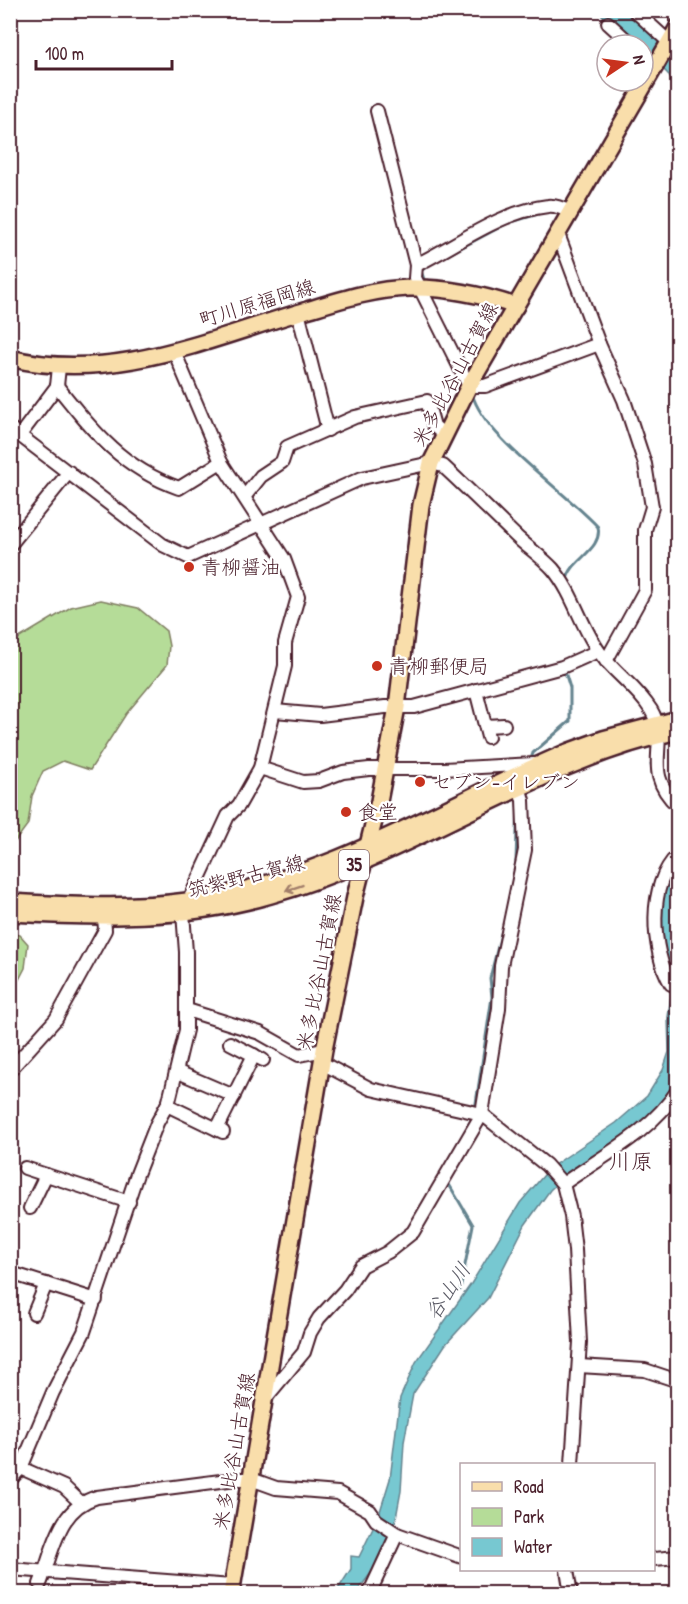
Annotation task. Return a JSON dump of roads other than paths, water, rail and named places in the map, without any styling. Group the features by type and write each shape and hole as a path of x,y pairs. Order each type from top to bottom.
{"main road":[{"name":"米多比谷山古賀線","path":"655,56 668,43 678,27"},
{"name":"米多比谷山古賀線","path":"232,1590 323,1056 355,897 379,801 397,707 421,505 431,463 443,434 469,386 558,234 632,93"},
{"name":"町川原福岡線","path":"10,358 59,367 106,365 174,351 298,312 381,291 422,288 460,290 516,306"},
{"name":"筑紫野古賀線","path":"10,913 104,917 263,897 364,861 574,762 657,730 678,719"},
{"name":"筑紫野古賀線","path":"10,902 185,907 270,883 335,861 540,764 603,739 657,730 678,730"},
{"path":"379,801 385,820 390,825 404,829"},
{"path":"327,876 345,882 352,888 355,897"}],"street":[{"path":"634,10 668,43"},
{"path":"608,23 619,33"},
{"path":"377,111 416,265 415,278 469,386 485,386 599,344"},
{"path":"416,265 488,227 521,213 550,205 570,212"},
{"path":"275,711 320,715 414,707 602,656 645,590 645,530 652,507 645,464 624,400 599,344 558,234"},
{"path":"298,312 328,430"},
{"path":"10,1480 21,1468 53,1392 84,1332 141,1164 167,1105 178,1072 187,1010 185,907 228,816 239,805 260,768 285,666 285,643 298,597 284,560 245,501 245,496 221,462 174,351"},
{"path":"59,367 57,386 15,431 180,555 193,556 362,478 431,463 443,466 552,569 572,596 602,656 638,690 653,713 657,730 655,762 659,784 678,806"},
{"path":"57,386 108,448 126,462 169,485 178,488 221,462"},
{"path":"245,496 261,476 282,462 287,447 355,417 427,401 434,426 443,434"},
{"path":"10,544 69,472"},
{"path":"476,690 487,731 504,725"},
{"path":"260,768 303,782 319,781 343,772 540,764"},
{"path":"264,1400 304,1352 310,1333 319,1318 345,1290 361,1266 388,1252 413,1232 482,1114 499,1008 501,966 525,850 523,800 519,787"},
{"path":"671,984 665,975 658,946 657,915 664,875 678,855"},
{"path":"10,1070 56,1019 69,998 105,930 104,917"},
{"path":"187,1010 260,1033 299,1055 323,1056 370,1089 482,1114 546,1166 563,1184 571,1216 577,1280 579,1366 572,1463"},
{"path":"167,1105 221,1131 234,1096 259,1058 230,1043"},
{"path":"178,1072 234,1096"},
{"path":"563,1184 643,1129 667,1106 678,1089"},
{"path":"25,1168 129,1202"},
{"path":"30,1208 46,1175"},
{"path":"14,1274 96,1300"},
{"path":"34,1313 46,1284"},
{"path":"579,1366 645,1370 678,1381"},
{"path":"21,1468 64,1486 80,1502"},
{"path":"40,1584 62,1526 80,1502 97,1497 250,1479 276,1488 339,1493 370,1511 376,1520 395,1534 460,1556"},
{"path":"369,1593 395,1534"},
{"path":"655,1559 678,1557"},
{"path":"10,1569 232,1590"},
{"path":"567,1571 571,1593"}],"water":[{"path":"597,11 628,11 654,33 624,33"},
{"path":"655,34 677,53 677,89 668,74 655,61"},
{"path":"677,860 677,1081 666,1101 635,1132 566,1175 550,1190 525,1225 488,1298 445,1345 413,1394 404,1442 401,1491 395,1523 380,1561 356,1593 335,1594 351,1569 351,1556 359,1557 378,1518 390,1479 400,1398 416,1362 471,1284 520,1203 554,1165 616,1123 647,1096 663,1070 669,1052 668,1017 673,981 669,974 659,927 663,887"}],"waterway":[{"path":"436,261 508,223 538,214"},
{"path":"425,282 421,271 427,266"},
{"path":"446,326 467,369"},
{"path":"472,393 479,410 508,445 598,527 596,542 569,573 567,580"},
{"path":"602,665 630,694"},
{"path":"531,759 533,753 570,721 570,688 565,672"},
{"path":"651,764 656,784"},
{"path":"512,886 516,861 518,800"},
{"path":"475,1110 492,997 490,978 502,930"},
{"path":"464,1134 473,1116"},
{"name":"谷山川","path":"447,1181 473,1225 460,1290"}],"place":[{"name":"青柳醤油","path":"189,567"},
{"name":"青柳郵便局","path":"377,666"},
{"name":"セブン-イレブン","path":"420,782"},
{"name":"食堂","path":"346,812"}],"district":[{"name":"川原","path":"631,1161"}]}
